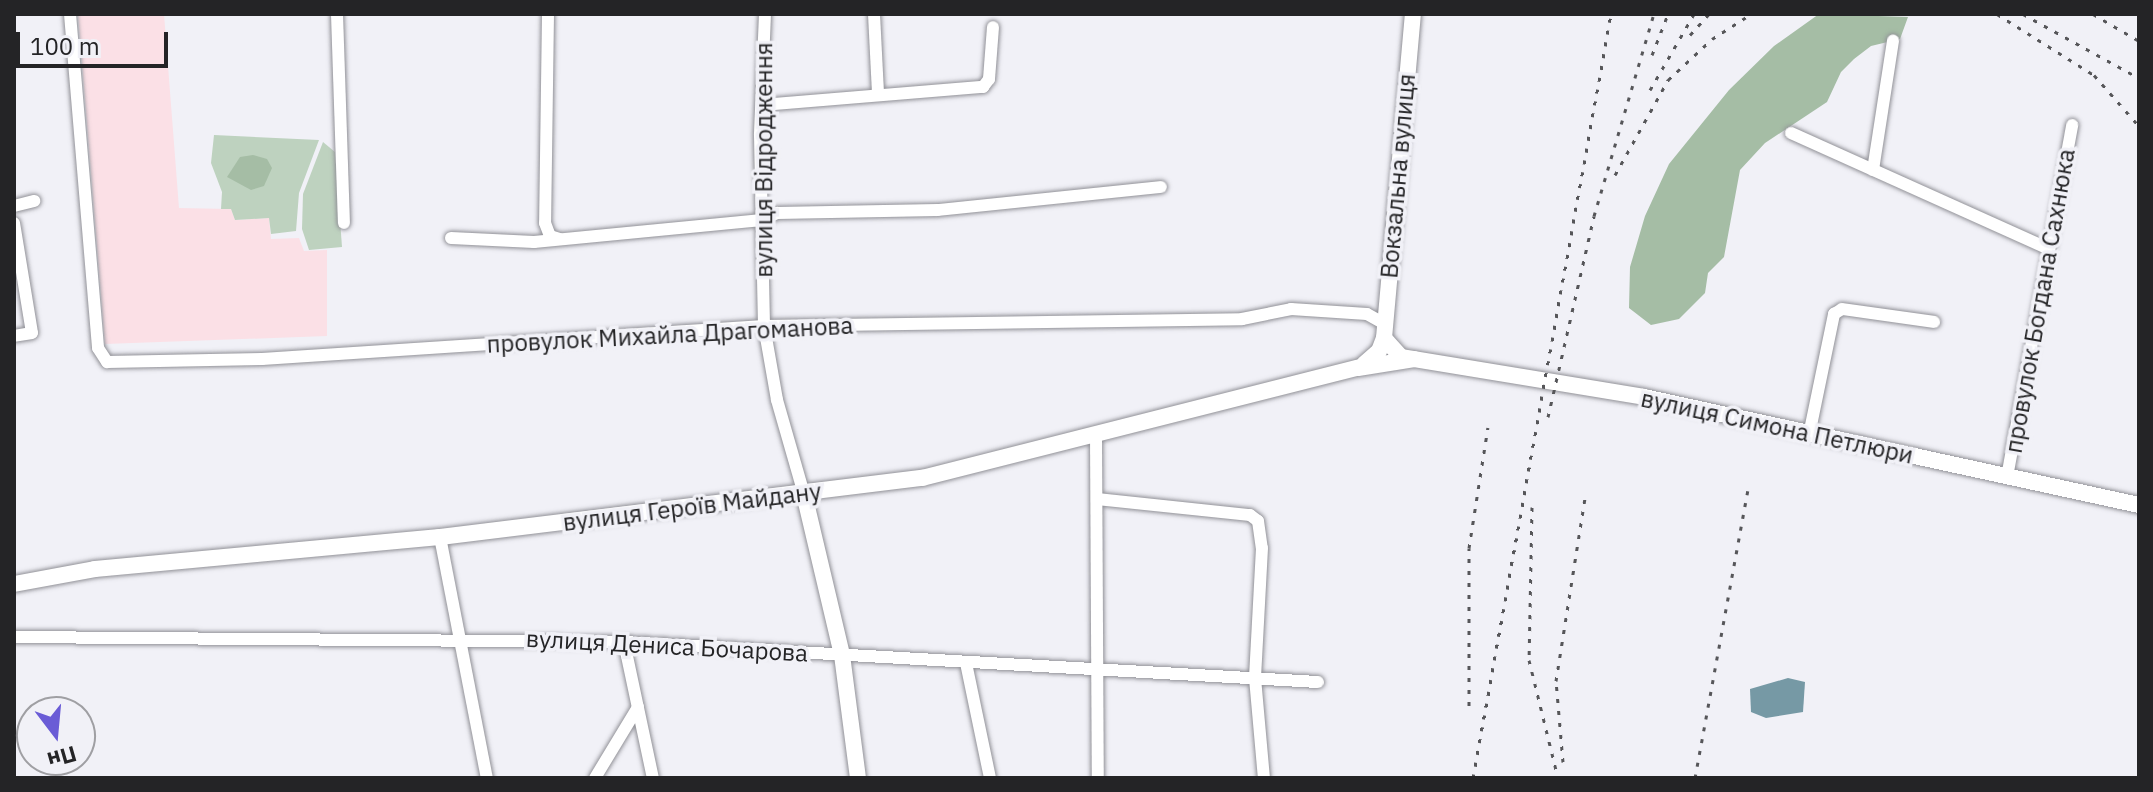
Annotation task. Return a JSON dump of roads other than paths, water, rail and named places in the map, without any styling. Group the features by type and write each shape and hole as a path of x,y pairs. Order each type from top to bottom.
{"street":[{"name":"провулок Михайла Драгоманова","path":"70,14 100,356 121,363 262,359 764,326 1242,319 1309,309 1367,314 1384,331"},
{"path":"337,14 344,223"},
{"path":"548,14 545,223 550,236 563,239"},
{"name":"вулиця Відродження","path":"765,14 762,105 764,326 777,400 804,494"},
{"path":"874,14 878,94"},
{"name":"Вокзальна вулиця","path":"1384,331 1413,14"},
{"path":"762,105 983,87 989,79 993,27"},
{"path":"1873,170 1893,41"},
{"name":"провулок Богдана Сахнюка","path":"2007,477 2072,125"},
{"path":"1791,133 2049,249"},
{"path":"451,238 563,239 762,220 777,213 938,210 1161,187"},
{"path":"14,206 34,201"},
{"path":"14,223 32,333 14,336"},
{"path":"1809,435 1834,314 1842,309 1934,322"},
{"path":"1384,331 1389,350 1414,359"},
{"path":"1358,368 1379,351 1384,331"},
{"name":"вулиця Симона Петлюри","path":"1414,359 1644,397 2139,505"},
{"name":"вулиця Героїв Майдану","path":"21,583 95,569 440,537 922,478 1358,368 1414,359"},
{"path":"1096,436 1094,667 1098,778"},
{"path":"804,494 842,655 858,778"},
{"path":"1097,499 1250,515 1258,521 1262,548 1255,678 1264,778"},
{"path":"440,537 456,637 487,778"},
{"path":"14,568 21,583"},
{"name":"вулиця Дениса Бочарова","path":"14,637 456,637 624,642 1318,682"},
{"path":"624,642 653,778"},
{"path":"966,663 990,778"},
{"path":"595,778 638,707"}],"water":[{"path":"1788,678 1805,682 1803,712 1766,718 1751,712 1750,689"}],"railway":[{"path":"1473,778 1611,14"},
{"path":"1548,417 1594,216 1654,14"},
{"path":"1652,55 1668,14"},
{"path":"1650,90 1694,14"},
{"path":"1690,35 1709,14"},
{"path":"1615,175 1668,80 1712,39 1751,14"},
{"path":"1997,14 2094,75 2139,126"},
{"path":"2023,14 2139,78"},
{"path":"2093,14 2139,41"},
{"path":"1469,706 1469,548 1488,427"},
{"path":"1695,778 1749,485"},
{"path":"1563,762 1556,681 1585,497"},
{"path":"1532,507 1529,660 1558,778"}]}
